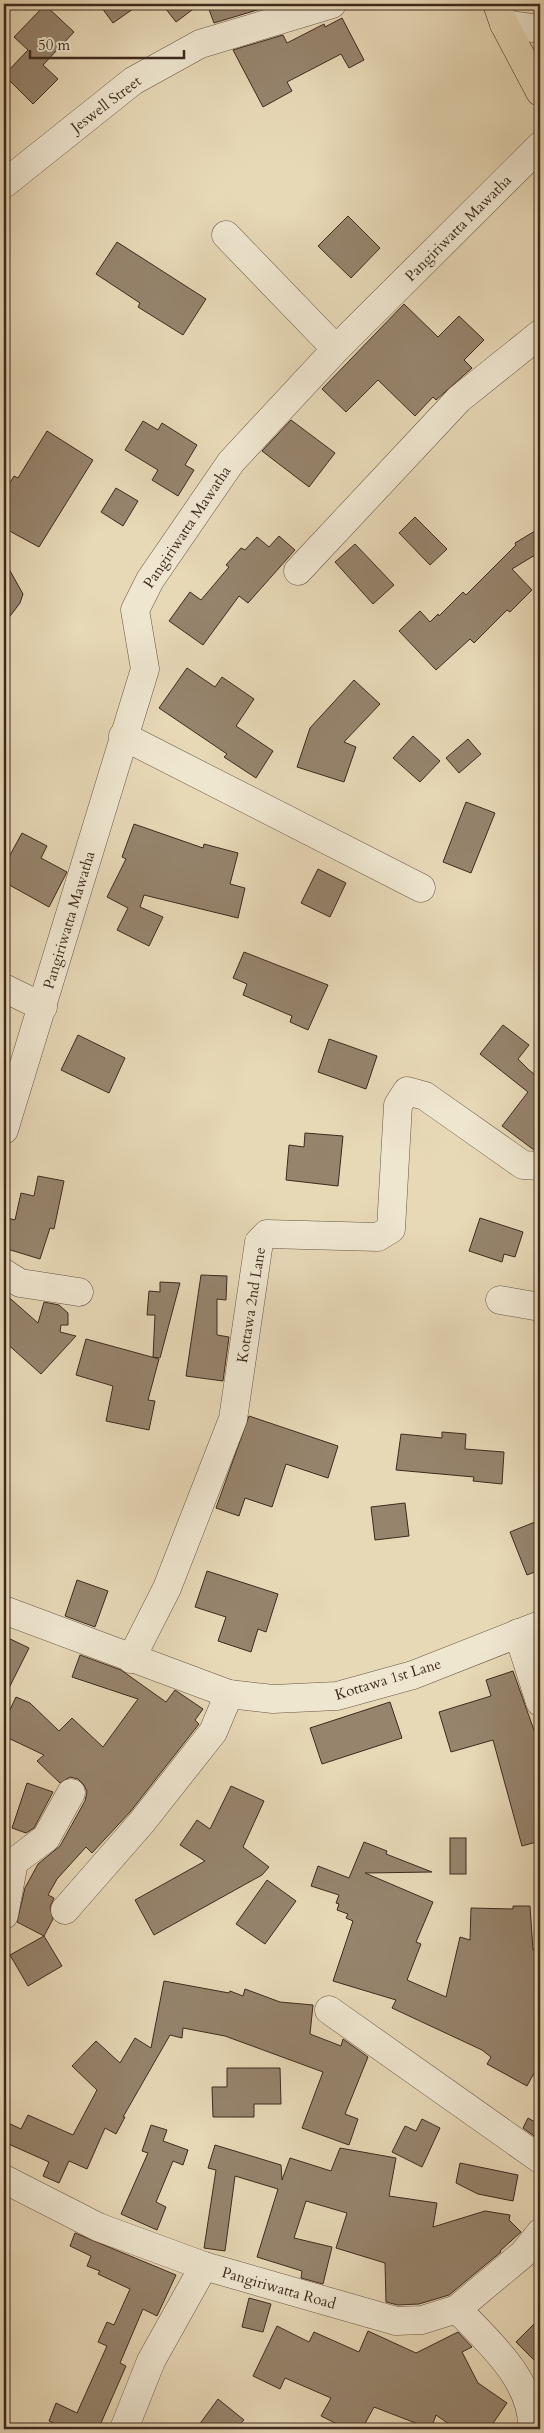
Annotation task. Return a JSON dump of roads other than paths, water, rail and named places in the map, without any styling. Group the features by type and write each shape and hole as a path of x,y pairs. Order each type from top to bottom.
{"main road":[{"path":"501,14 540,92"}],"street":[{"name":"Jeswell Street","path":"4,184 133,81 200,44 332,4"},
{"path":"501,14 540,29"},
{"name":"Pangiriwatta Mawatha","path":"4,1130 145,669 135,610 150,580 231,462 336,349 540,146"},
{"path":"226,235 336,349"},
{"path":"298,571 459,399 540,334"},
{"path":"123,736 421,888"},
{"path":"4,988 43,1007"},
{"name":"Kottawa 2nd Lane","path":"131,1659 167,1588 233,1420 259,1242 267,1234 378,1236 392,1228 398,1105 407,1091 425,1096 523,1165 540,1166"},
{"path":"4,1273 20,1283 79,1292"},
{"path":"500,1300 540,1307"},
{"name":"Kottawa 1st Lane","path":"4,1610 229,1694 274,1699 337,1696 413,1675 529,1629"},
{"path":"529,1629 540,1702"},
{"path":"65,1910 142,1822 214,1732 229,1694"},
{"path":"4,1915 9,1858 46,1838 71,1793"},
{"path":"329,2010 540,2159"},
{"name":"Pangiriwatta Road","path":"5,2184 98,2227 204,2266 396,2321 422,2320 456,2310 523,2254 540,2233"},
{"path":"124,2429 151,2362 204,2266"},
{"path":"456,2310 507,2360 533,2413 532,2429"}]}
